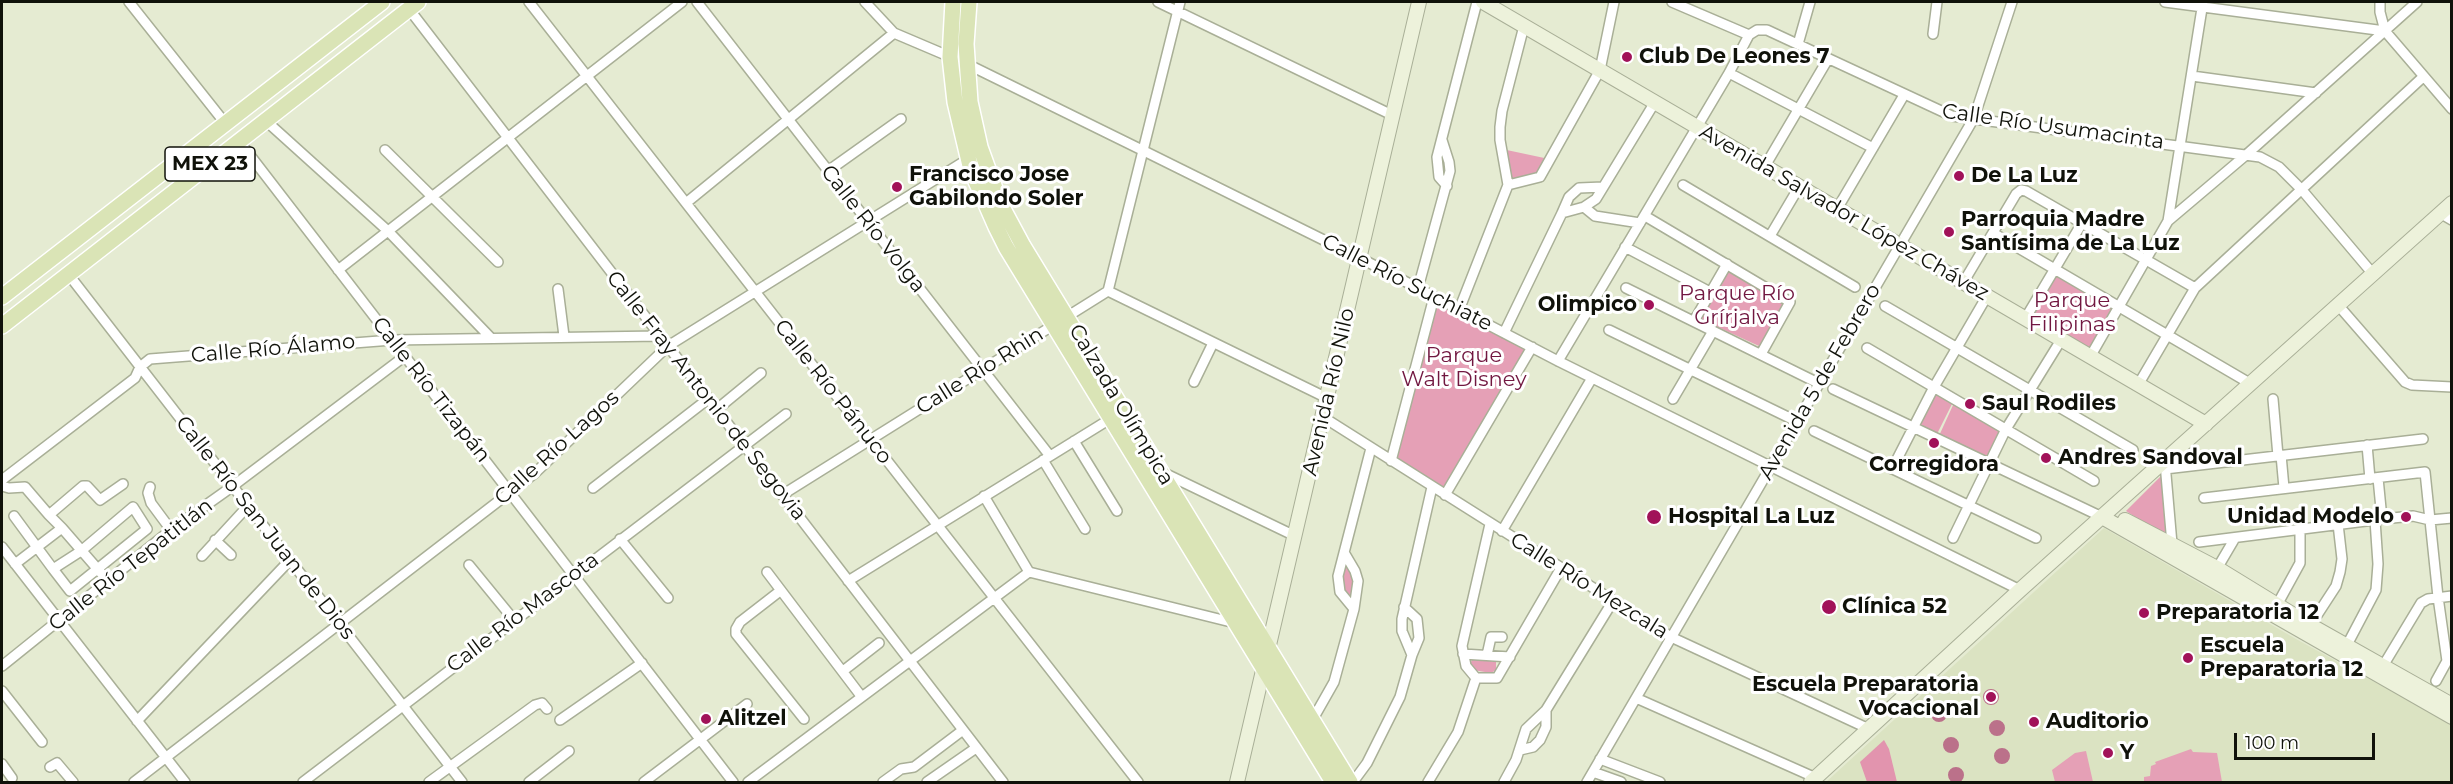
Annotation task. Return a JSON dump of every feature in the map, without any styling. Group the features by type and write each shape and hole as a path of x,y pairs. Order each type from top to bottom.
{"main road":[{"name":"MEX 23","path":"2,297 382,2"},
{"name":"Calzada Olímpica","path":"953,2 950,57 955,102 968,159 986,206 1006,247 1332,783"},
{"name":"Calzada Olímpica","path":"969,2 966,44 974,123 994,188 1012,227 1352,783"},
{"name":"MEX 23","path":"2,326 410,8"},
{"path":"350,27 410,8"}],"street":[{"path":"129,2 225,123"},
{"name":"Calle Río Pánuco","path":"529,2 1138,783"},
{"path":"338,270 682,2"},
{"name":"Calle Río Volga","path":"697,2 983,369 1046,458 1085,529"},
{"name":"Calle Río Suchiate","path":"866,2 894,33 967,64 1144,151 1360,258 1558,361 2020,590"},
{"path":"1158,2 1179,6 1392,115"},
{"name":"Avenida Río Nilo","path":"1237,783 1419,2"},
{"path":"1418,288 1447,186 1437,168 1477,2"},
{"name":"Avenida Salvador López Chávez","path":"1483,2 2206,424"},
{"path":"1508,184 1540,177 1600,70 1614,2"},
{"name":"Calle Río Usumacinta","path":"1672,2 1749,35 1757,30 1767,30 1941,113 2247,155 2270,161 2302,190 2373,274"},
{"path":"1798,44 1810,2"},
{"path":"1933,34 1937,2"},
{"name":"Avenida 5 de Febrero","path":"1587,783 1818,382 1901,246 1974,118 2012,2"},
{"path":"2165,2 2203,4 2385,31"},
{"path":"2380,2 2385,31 2451,110"},
{"path":"2168,221 2247,155 2417,2"},
{"path":"2090,357 2168,221 2203,4"},
{"path":"1179,6 1108,291 1327,398"},
{"name":"Calle Fray Antonio de Segovia","path":"410,8 507,138 1003,783"},
{"path":"1459,310 1508,184 1500,140 1500,127 1524,26"},
{"path":"686,203 894,33"},
{"path":"1558,361 1729,73 1749,35"},
{"path":"1765,166 1827,59"},
{"path":"1729,73 1873,148"},
{"path":"2192,76 2316,93"},
{"path":"2138,385 2195,288 2423,77"},
{"path":"1837,209 1904,95"},
{"path":"1562,213 1584,207 1596,199 1655,102"},
{"path":"828,171 901,119"},
{"path":"265,120 388,231 490,337"},
{"name":"Calle Río Tizapán","path":"238,141 733,783"},
{"path":"385,150 498,262"},
{"name":"Calle Río Lagos","path":"134,783 535,473 668,346 968,159"},
{"path":"1683,185 1855,287"},
{"path":"1770,236 1799,186"},
{"path":"1504,333 1569,197 1579,188 1603,187"},
{"path":"1964,283 2016,194 2021,190 2026,190 2195,288"},
{"path":"1636,698 1813,781 2020,590 2105,514 2165,465 2206,424 2338,305 2373,274 2446,217 2451,203"},
{"path":"1584,207 1595,216 1642,219 1727,264 1791,302 1761,354"},
{"path":"2025,319 2082,223"},
{"path":"1994,233 2251,384"},
{"path":"1625,248 1710,292"},
{"path":"1694,321 1727,264"},
{"name":"Calle Río San Juan de Dios","path":"69,274 462,783"},
{"path":"1626,288 1818,382"},
{"path":"558,289 564,336"},
{"name":"Calle Río Rhin","path":"782,495 1108,291"},
{"path":"1892,469 1934,387 1987,296"},
{"path":"1390,461 1434,297"},
{"path":"2338,305 2405,382 2412,385 2451,387"},
{"path":"1885,306 2133,450"},
{"path":"1609,330 1796,421"},
{"path":"1673,399 1713,331"},
{"name":"Calle Río Álamo","path":"140,367 150,359 392,340 660,336"},
{"path":"1953,538 2006,429 2061,340"},
{"path":"1194,382 1213,343"},
{"path":"1445,495 1532,347"},
{"path":"1867,348 2094,480"},
{"name":"Calle Río Tepatitlán","path":"2,666 171,530 405,356"},
{"path":"2,480 135,378 140,367"},
{"path":"716,410 761,373"},
{"path":"1502,531 1592,378"},
{"path":"1833,389 1988,465 2105,514 2277,605 2307,629 2347,645 2384,666 2447,709"},
{"path":"593,488 708,399"},
{"path":"2272,399 2284,488"},
{"name":"Calle Río Mascota","path":"303,783 620,538 786,414"},
{"name":"Calle Río Mezcala","path":"1323,417 1671,638 1869,729"},
{"path":"848,581 1110,419"},
{"path":"1814,431 2036,538"},
{"path":"2165,465 2422,439"},
{"path":"1074,441 1117,511"},
{"path":"2347,645 2376,590 2378,520 2374,478 2367,445"},
{"path":"1354,609 1338,588 1338,576 1371,448"},
{"path":"2165,465 2170,549"},
{"path":"1161,471 1295,536"},
{"path":"2204,498 2425,472 2447,661 2436,681"},
{"path":"49,515 83,486 87,486 100,500 123,484"},
{"path":"2,486 25,487 108,581"},
{"path":"150,487 148,494 151,503 171,530"},
{"path":"1412,656 1402,631 1404,606 1432,487"},
{"path":"984,496 1029,572 1237,624"},
{"path":"202,556 248,506"},
{"path":"14,516 37,548 53,569 70,591 147,529 133,507 81,550 53,569"},
{"path":"2199,542 2413,516 2430,520 2451,518"},
{"path":"1490,524 1462,646 1468,670 1476,678 1497,678 1561,568"},
{"path":"2307,629 2336,586 2342,559 2338,524"},
{"path":"15,564 62,528"},
{"path":"2277,605 2300,563 2300,529"},
{"path":"620,538 668,598"},
{"path":"2214,573 2235,538"},
{"path":"215,540 231,555"},
{"path":"2,547 185,783"},
{"path":"1313,719 1330,692 1336,676 1354,609 1358,581 1345,554"},
{"path":"137,721 290,560"},
{"path":"470,565 514,620"},
{"path":"767,572 861,696"},
{"path":"748,783 1029,572"},
{"path":"2214,573 2447,709"},
{"path":"780,591 740,622 736,634 804,719"},
{"path":"2384,666 2421,603 2428,598 2451,596"},
{"path":"1504,783 1520,750 1526,729 1546,710 1613,601"},
{"path":"1352,783 1367,763 1400,697 1419,639 1419,624 1404,606"},
{"path":"1487,655 1491,637 1502,637"},
{"path":"843,670 879,643"},
{"path":"1463,654 1510,657"},
{"path":"560,720 642,663"},
{"path":"1428,783 1458,732 1476,678"},
{"path":"2,691 42,742"},
{"path":"429,783 535,705 541,702 547,709"},
{"path":"644,783 747,704"},
{"path":"1520,750 1533,747 1540,740 1546,727 1546,710"},
{"path":"883,783 901,769 914,767 963,730"},
{"path":"927,783 976,748"},
{"path":"529,783 569,751"},
{"path":"1600,759 1660,783"},
{"path":"50,767 57,762 73,783"},
{"path":"2,764 12,778"},
{"path":"1593,772 1621,783"}],"shaded area":[{"path":"2104,528 2296,639 2451,724 2451,782 1826,782"},
{"path":"1991,689 1997,691 1999,697 1997,703 1991,705 1985,703 1983,697 1985,691"},
{"path":"1939,706 1945,708 1947,714 1945,720 1939,722 1933,720 1931,714 1933,708"},
{"path":"1997,720 2003,722 2005,728 2003,734 1997,736 1991,734 1989,728 1991,722"},
{"path":"1951,737 1957,739 1959,745 1957,751 1951,753 1945,751 1943,745 1945,739"},
{"path":"1884,740 1889,749 1897,782 1867,782 1860,762"},
{"path":"2002,748 2008,750 2010,756 2008,762 2002,764 1996,762 1994,756 1996,750"},
{"path":"1956,767 1962,769 1964,775 1962,781 1956,783 1950,781 1948,775 1950,769"}],"green space":[{"path":"1502,149 1549,159 1539,177 1509,184"},
{"name":"Parque Río Grírjalva","path":"1727,269 1785,303 1759,346 1698,318"},
{"name":"Parque Filipinas","path":"2054,269 2119,307 2090,357 2025,319"},
{"name":"Parque Walt Disney","path":"1434,297 1532,347 1445,495 1391,461"},
{"path":"1934,390 1953,402 1937,434 1916,425"},
{"path":"1954,403 2001,430 1988,462 1938,438"},
{"path":"2162,475 2169,539 2126,511"},
{"path":"1345,565 1353,576 1350,595 1339,587"},
{"path":"1474,658 1496,662 1496,670 1491,673 1473,670 1469,664"},
{"path":"2191,749 2193,752 2217,753 2222,782 2144,782 2144,777 2150,776 2151,766 2156,764 2155,762"},
{"path":"2086,751 2093,782 2055,782 2052,770 2075,753"}],"place":[{"name":"Club De Leones 7","path":"1627,57"},
{"name":"De La Luz","path":"1959,176"},
{"name":"Francisco Jose Gabilondo Soler","path":"897,187"},
{"name":"Parroquia Madre Santísima de La Luz","path":"1949,232"},
{"name":"Olimpico","path":"1649,305"},
{"name":"Saul Rodiles","path":"1970,404"},
{"name":"Corregidora","path":"1934,443"},
{"name":"Andres Sandoval","path":"2046,458"},
{"name":"Hospital La Luz","path":"1654,517"},
{"name":"Unidad Modelo","path":"2406,517"},
{"name":"Clínica 52","path":"1829,607"},
{"name":"Preparatoria 12","path":"2144,613"},
{"name":"Escuela Preparatoria 12","path":"2188,658"},
{"name":"Escuela Preparatoria Vocacional","path":"1991,697"},
{"name":"Alitzel","path":"706,719"},
{"name":"Auditorio","path":"2034,722"},
{"name":"Y","path":"2108,753"}]}
